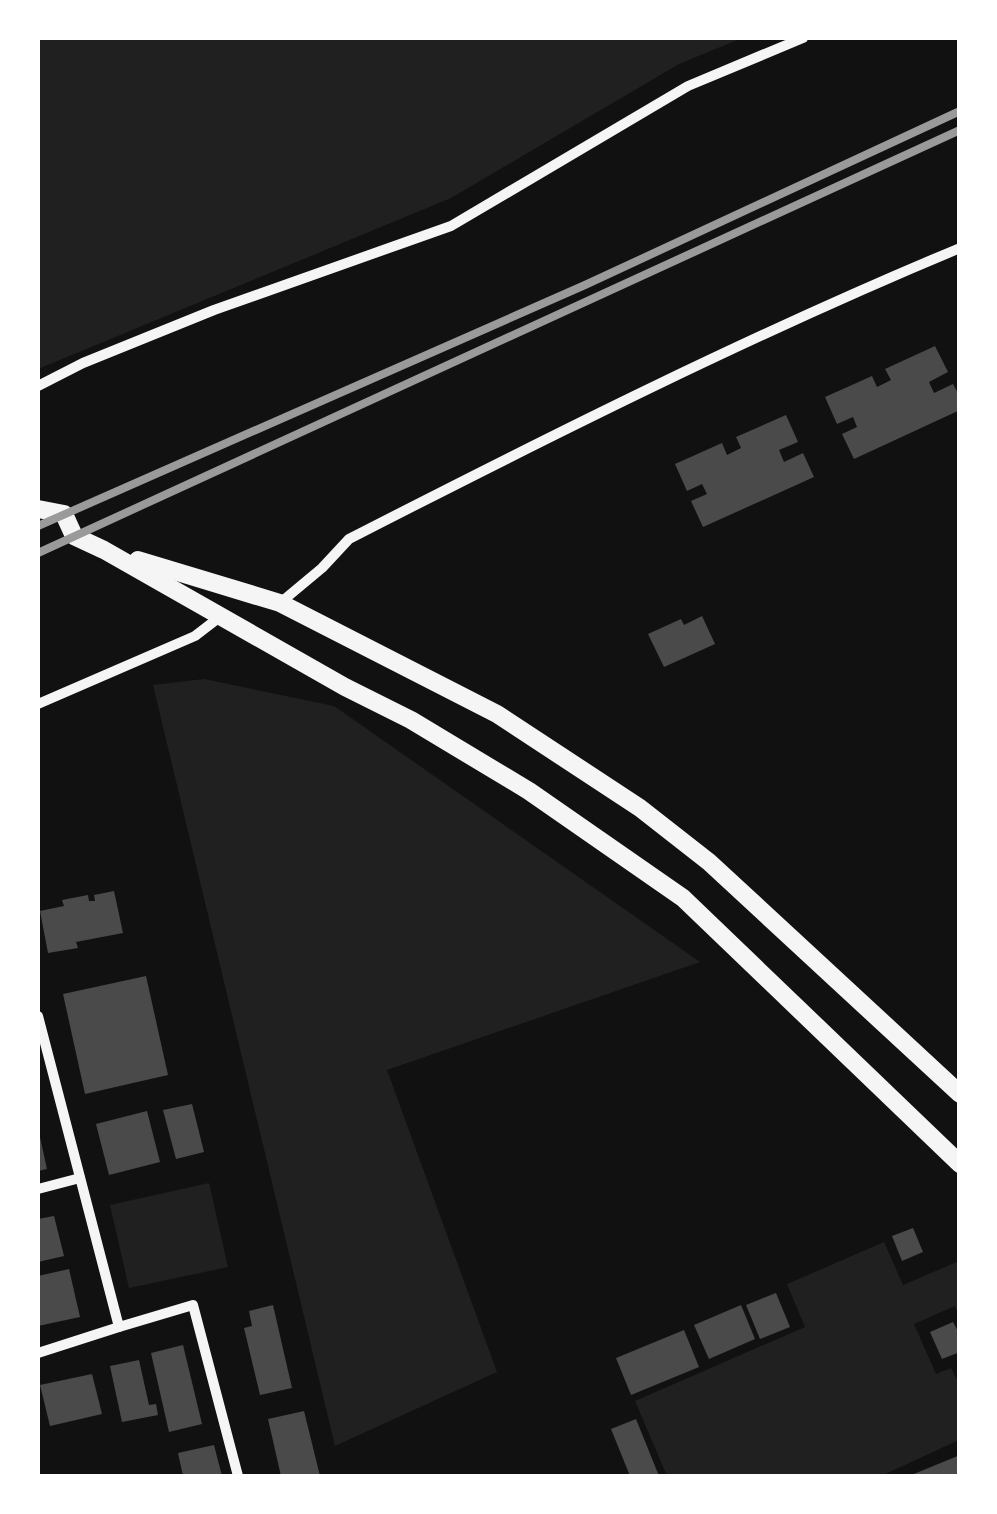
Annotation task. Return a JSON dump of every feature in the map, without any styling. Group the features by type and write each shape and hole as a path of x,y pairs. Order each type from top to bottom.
{"street":[{"path":"38,386 82,363 214,310 451,226 688,86 803,38"},
{"path":"280,603 349,539 588,416 830,302 960,248"},
{"path":"38,509 64,514 74,536 411,720 529,791 682,898 960,1164"},
{"path":"104,550 280,603 497,714 640,808 710,862 960,1094"},
{"path":"38,704 195,636 221,616"},
{"path":"38,1016 119,1327"},
{"path":"38,1190 80,1178"},
{"path":"38,1353 193,1305 238,1476"}],"shaded area":[{"path":"38,38 742,38 679,64 451,198 38,369"},
{"path":"204,679 334,706 700,962 387,1070 497,1372 335,1446 153,685"},
{"path":"209,1183 228,1267 129,1288 110,1205"},
{"path":"884,1242 903,1285 959,1261 959,1316 955,1306 914,1324 936,1374 951,1368 959,1384 959,1440 881,1476 667,1476 635,1401 805,1327 787,1284"}],"building":[{"path":"935,346 948,372 929,382 934,393 953,384 960,397 960,410 854,459 842,434 857,427 853,417 837,424 825,397 872,376 877,387 891,380 885,369"},
{"path":"786,415 798,442 779,450 784,462 803,453 814,477 703,527 691,501 707,494 702,484 687,491 675,464 722,443 727,455 741,448 736,437"},
{"path":"702,616 715,644 664,667 648,634 681,619 684,625"},
{"path":"114,891 123,933 76,942 78,948 48,953 40,911 64,906 62,900 88,895 89,901 95,901 94,895"},
{"path":"146,976 168,1075 85,1094 63,994"},
{"path":"192,1104 204,1152 176,1159 163,1110"},
{"path":"147,1111 160,1162 109,1175 96,1124"},
{"path":"38,1128 47,1169 38,1171"},
{"path":"54,1216 64,1256 38,1262 38,1219"},
{"path":"913,1228 923,1252 902,1261 892,1236"},
{"path":"69,1269 80,1317 38,1326 38,1276"},
{"path":"776,1293 790,1327 760,1339 746,1305"},
{"path":"273,1305 292,1388 260,1395 244,1328 252,1326 249,1311"},
{"path":"741,1305 755,1339 709,1359 694,1325"},
{"path":"953,1322 960,1335 960,1352 942,1359 930,1332"},
{"path":"684,1330 699,1367 631,1395 616,1358"},
{"path":"183,1345 202,1424 169,1432 151,1353"},
{"path":"139,1360 149,1405 156,1404 158,1415 122,1422 110,1366"},
{"path":"92,1374 102,1414 50,1426 40,1385"},
{"path":"304,1411 320,1476 281,1476 268,1419"},
{"path":"636,1419 659,1476 630,1476 611,1429"},
{"path":"214,1445 222,1476 183,1476 178,1453"},
{"path":"960,1455 960,1476 909,1476"}],"railway":[{"path":"38,526 585,285 960,111"},
{"path":"38,553 960,130"}]}
